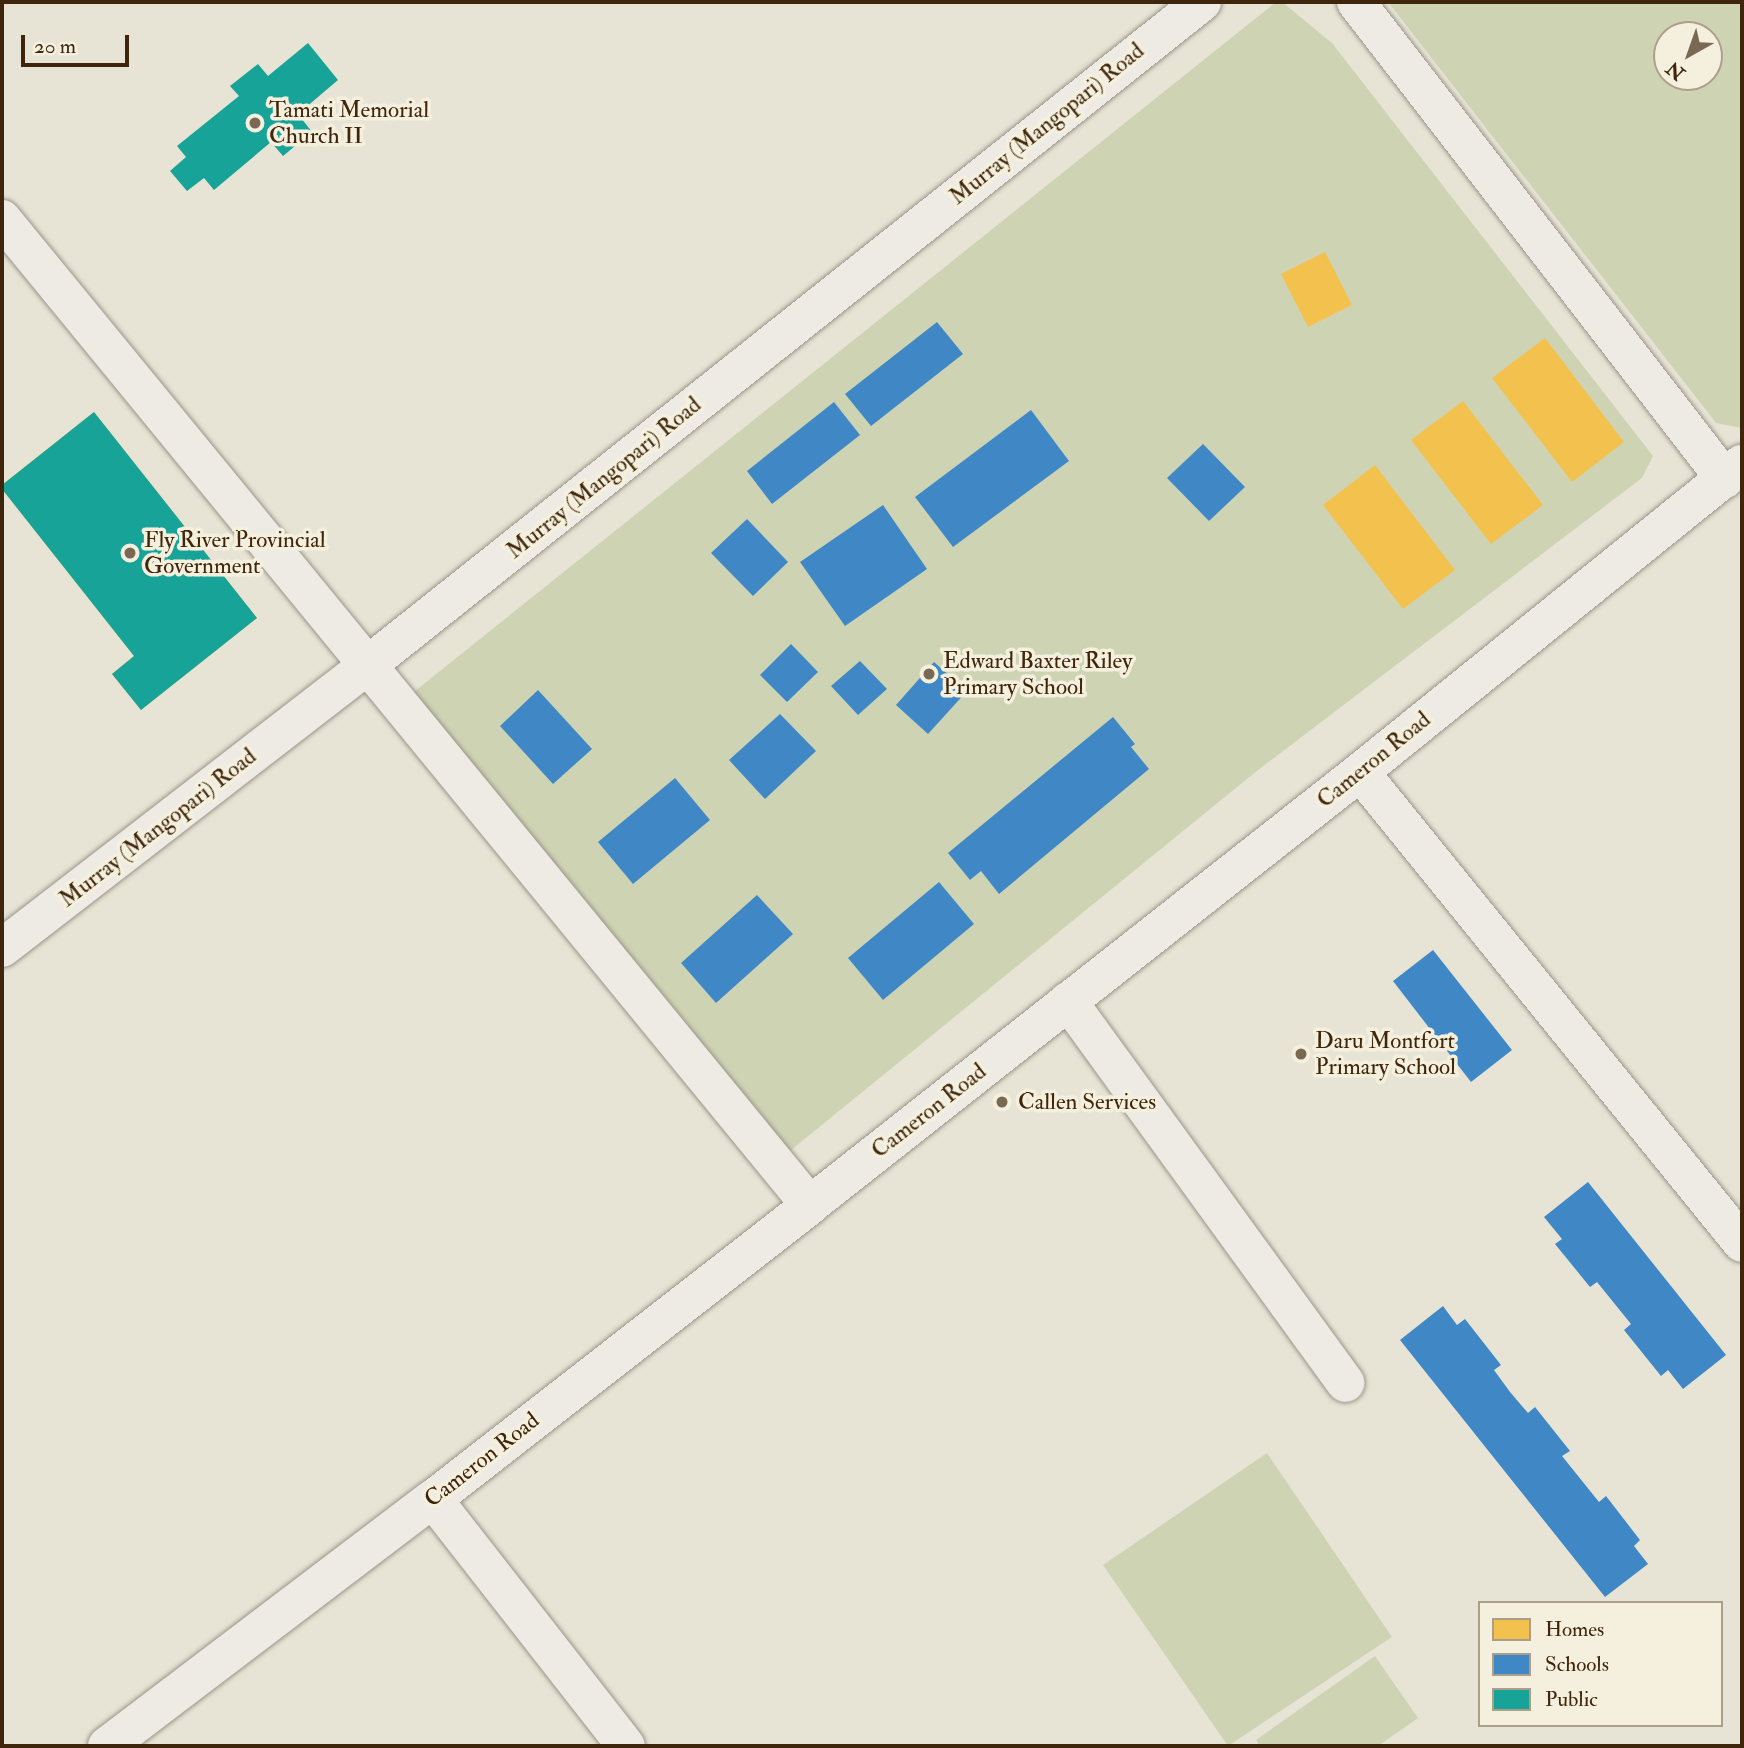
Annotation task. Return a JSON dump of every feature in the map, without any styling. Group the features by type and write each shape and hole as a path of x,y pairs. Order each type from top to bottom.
{"street":[{"name":"Murray (Mangopari) Road","path":"2,948 369,664 1202,2"},
{"path":"1356,2 1733,472"},
{"path":"2,219 810,1205"},
{"name":"Cameron Road","path":"107,1746 433,1499 810,1205 1360,772 1733,472"},
{"path":"1360,772 1742,1243"},
{"path":"1069,1001 1346,1383"},
{"path":"433,1499 626,1746"}],"green space":[{"name":"Edward Baxter Riley Primary School","path":"1276,2 1282,2 1332,43 1653,456 1642,478 1258,770 785,1155 390,711"},
{"path":"1388,2 1742,2 1742,428 1716,423"},
{"path":"1267,1453 1392,1637 1228,1746 1103,1565"},
{"path":"1375,1656 1418,1718 1378,1746 1260,1746 1256,1740"}],"building: Homes":[{"path":"1325,252 1352,305 1308,327 1281,274"},
{"path":"1545,338 1624,442 1572,482 1492,378"},
{"path":"1463,401 1543,505 1491,544 1411,440"},
{"name":"Fly River Provincial Government","path":"94,412 257,618 141,710 112,674 134,656 2,489 2,485","holes":["100,505 148,564 125,583 78,523"]},
{"path":"1375,465 1455,570 1403,609 1323,505"}],"building: Schools":[{"path":"937,322 963,354 871,426 845,394"},
{"path":"834,402 860,435 772,504 747,471"},
{"path":"1031,410 1069,461 953,547 915,497"},
{"path":"1203,444 1245,487 1209,521 1167,478"},
{"path":"883,505 927,569 845,626 800,562"},
{"path":"747,519 788,562 753,596 711,553"},
{"path":"791,644 818,672 787,702 760,675"},
{"path":"860,661 887,689 858,715 831,686"},
{"path":"934,662 967,691 928,734 896,705"},
{"path":"538,690 592,749 553,784 500,726"},
{"path":"780,714 816,751 765,799 729,760"},
{"path":"1113,717 1135,744 1131,747 1149,769 999,894 981,871 970,880 948,853"},
{"path":"675,778 710,820 633,884 598,842"},
{"path":"939,882 974,924 883,1000 848,958"},
{"path":"757,895 793,934 716,1003 681,963"},
{"path":"1433,950 1512,1050 1471,1082 1393,981"},
{"path":"1588,1182 1726,1355 1683,1389 1668,1370 1661,1376 1624,1330 1631,1324 1597,1282 1590,1287 1555,1244 1562,1239 1544,1217"},
{"path":"1443,1306 1457,1325 1465,1319 1501,1365 1494,1370 1510,1392 1528,1413 1535,1407 1570,1451 1562,1456 1599,1502 1606,1496 1640,1540 1634,1546 1648,1564 1605,1597 1400,1340"}],"building: Public":[{"name":"Tamati Memorial Church II","path":"308,43 338,80 298,114 312,132 283,156 271,142 214,190 204,178 187,191 170,171 186,157 177,146 239,96 230,86 258,64 268,76"},
{"name":"Fly River Provincial Government","path":"94,412 257,618 141,710 112,674 134,656 2,489 2,485"}],"place":[{"name":"Tamati Memorial Church II","path":"255,123"},
{"name":"Fly River Provincial Government","path":"130,553"},
{"name":"Edward Baxter Riley Primary School","path":"929,674"},
{"name":"Daru Montfort Primary School","path":"1301,1054"},
{"name":"Callen Services","path":"1002,1102"}]}
